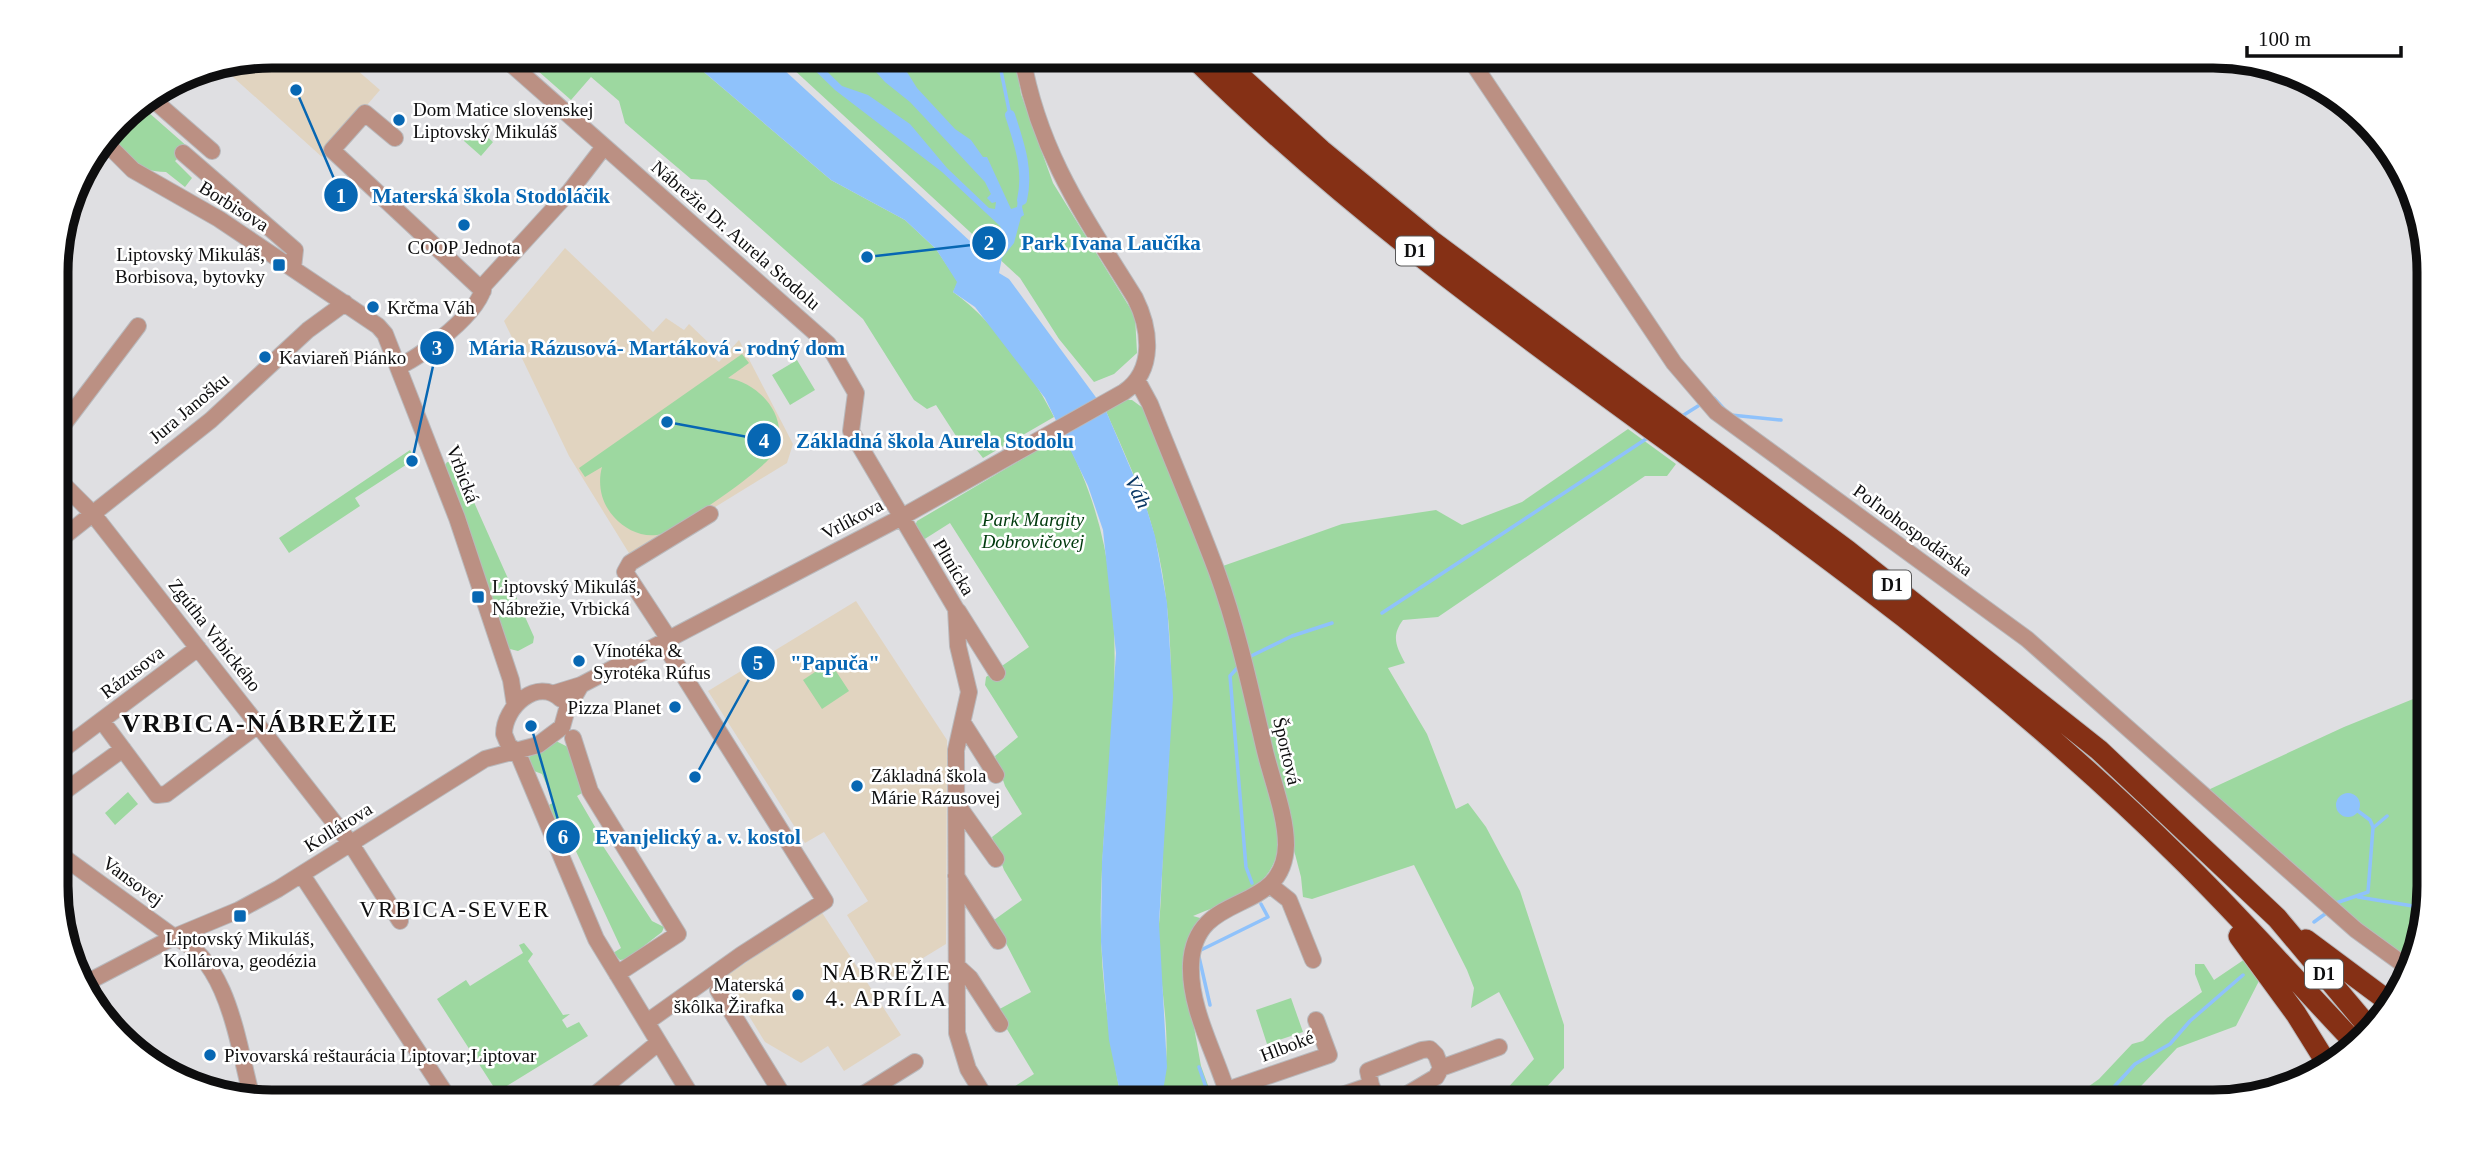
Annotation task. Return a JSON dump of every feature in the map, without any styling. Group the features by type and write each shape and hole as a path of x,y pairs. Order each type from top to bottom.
{"highway":[{"name":"D1","path":"1206,69 1310,164 1416,252 1665,428 1849,551 2099,750 2277,918 2364,1022"},
{"name":"D1","path":"1232,69 1321,150 1423,234 1905,618 2082,766 2178,856 2349,1037"},
{"path":"2178,856 2296,1014 2323,1057"},
{"path":"2277,918 2383,997"}],"street":[{"name":"Poľnohospodárska","path":"1476,68 1674,363 1716,412 2027,639 2356,930 2402,963"},
{"name":"Nábrežie Dr. Aurela Stodolu","path":"516,69 828,344 856,393 850,431 900,518"},
{"path":"1024,69 1029,95 1054,163 1135,298 1145,321 1147,348 1137,380"},
{"path":"158,104 212,151"},
{"path":"395,138 365,113 332,150 483,291"},
{"name":"Borbisova","path":"111,148 133,170 219,219 345,303"},
{"path":"400,366 427,351 466,313 483,291 484,285 570,191 603,148"},
{"path":"183,153 295,250 293,268"},
{"name":"Vrbická","path":"345,303 379,326 400,366 457,518 511,680 515,706"},
{"name":"Jura Janošku","path":"69,533 211,420 308,330 345,303"},
{"path":"69,417 138,326"},
{"name":"Vrlíkova","path":"555,693 581,685 664,643 900,518 1114,398 1137,380"},
{"name":"Športová","path":"1137,380 1150,404 1217,574 1240,647 1285,833 1282,866 1270,885"},
{"name":"Zgútha Vrbického","path":"69,490 93,514 351,844 400,921"},
{"path":"647,1022 741,955 825,901 664,643 665,634 627,576 626,568 710,514"},
{"name":"Pltnícka","path":"900,518 957,609 958,646 969,692 956,751 954,800 957,1033 968,1069 981,1090"},
{"path":"957,609 997,673"},
{"name":"Rázusova","path":"68,746 198,648"},
{"path":"511,680 531,694"},
{"path":"517,751 531,748 554,735 581,685"},
{"path":"617,974 678,934 590,791 566,712 555,693 531,694 515,706 504,729 509,746 517,751 596,939 658,1043 687,1090"},
{"path":"102,721 157,795 166,794 258,725"},
{"path":"962,723 996,775"},
{"name":"Kollárova","path":"485,759 504,729"},
{"path":"554,735 573,738"},
{"path":"68,789 123,750"},
{"name":"Kollárova","path":"443,1090 302,874 485,759 517,751"},
{"path":"954,800 996,859"},
{"name":"Vansovej","path":"68,860 179,939 210,968 223,991 249,1088"},
{"path":"92,980 239,910 302,874"},
{"path":"956,876 998,941"},
{"path":"1226,1090 1195,994 1191,965 1195,940 1202,927 1219,912 1252,898 1270,885 1289,900 1313,960"},
{"path":"89,974 101,968 120,966"},
{"path":"957,966 970,978 1000,1024"},
{"path":"718,990 779,1090"},
{"name":"Hlboké","path":"1244,1090 1329,1055 1316,1020"},
{"path":"601,1090 658,1043"},
{"path":"1417,1089 1436,1077 1441,1068 1499,1047"},
{"path":"1373,1089 1368,1071 1422,1049 1430,1049 1436,1055 1441,1068"},
{"path":"871,1090 915,1062"},
{"path":"1358,1089 1371,1085"}],"shaded area":[{"path":"259,69 356,69 380,90 322,157 229,73"},
{"path":"565,248 653,332 666,318 684,330 689,324 712,346 708,352 719,362 739,340 793,444 787,463 632,558 569,456 504,321"},
{"name":"Základná škola Márie Rázusovej","path":"856,601 947,740 946,944 887,980 847,915 868,901 824,832 805,843 708,691"},
{"path":"821,911 901,1035 844,1071 828,1046 801,1063 765,1042 725,977"}],"green space":[{"path":"536,69 700,69 831,180 905,220 936,249 958,282 953,292 997,332 1035,384 1054,417 983,458 965,435 958,439 936,405 927,409 914,400 863,319 706,180 691,179 625,123 619,101 591,77 571,100"},
{"path":"793,69 1017,69 1021,94 1053,183 1135,316 1137,353 1114,374 1094,382 1059,339 1020,278"},
{"path":"148,112 189,148 175,161 192,178 185,187 166,172 148,169 129,157 115,143"},
{"path":"473,124 493,142 481,156 464,141 464,135"},
{"path":"742,354 749,363 728,378 751,387 770,405 779,428 779,440 774,453 738,485 667,531 657,535 645,535 623,525 610,512 604,500 600,487 602,467 585,477 579,468"},
{"path":"797,360 815,390 790,405 772,375"},
{"path":"1125,400 1132,400 1143,408 1212,572 1242,676 1280,829 1278,849 1265,877 1241,895 1193,916 1211,921 1195,962 1205,1023 1194,1027 1201,1066 1209,1090 1161,1090 1166,1061 1166,1038 1159,924 1171,718 1170,644 1162,571 1154,534 1138,487 1106,411"},
{"path":"1628,429 1676,464 1667,476 1645,476 1438,617 1403,620 1397,631 1396,641 1405,663 1388,668 1427,734 1456,809 1468,803 1486,827 1520,891 1564,1025 1564,1068 1545,1089 1506,1089 1534,1059 1499,992 1471,1008 1474,988 1467,970 1414,865 1312,899 1303,897 1301,877 1220,567 1342,524 1436,510 1462,525 1522,502"},
{"name":"Park Margity Dobrovičovej","path":"1063,435 1089,491 1105,548 1113,605 1113,720 1104,837 1101,949 1120,1090 1010,1090 1034,1074 996,1011 1031,992 994,920 1022,900 1004,870 992,837 1022,814 1005,786 995,756 1018,737 985,685 986,677 1029,647 950,523 920,542 914,528 917,521"},
{"path":"410,450 415,459 355,498 360,506 289,553 279,538"},
{"path":"447,462 457,464 534,637 533,643 518,651 506,648 444,467"},
{"path":"830,662 849,691 822,709 803,680"},
{"path":"2417,697 2417,885 2413,925 2404,955 2365,928 2208,790 2344,727"},
{"path":"556,741 568,747 587,790 577,796 605,844 603,846 652,921 664,927 662,932 627,959 620,960 613,953 621,948 574,847 567,850 554,828 558,826 549,805 554,802 542,774 534,771 529,757"},
{"path":"128,792 138,804 115,825 105,813"},
{"path":"524,943 533,954 528,961 563,1015 570,1014 562,1020 567,1028 579,1022 588,1036 500,1090 496,1090 437,999 466,980 470,986 523,953 519,945"},
{"path":"2248,957 2262,975 2236,1026 2177,1048 2138,1089 2085,1089 2099,1079 2132,1044 2143,1041 2167,1018 2202,992 2195,974 2195,964 2204,964 2214,980"},
{"path":"1291,998 1303,1032 1267,1044 1256,1010"}],"water":[{"name":"Váh","path":"700,69 783,69 984,254 1003,233 1000,226 942,172 835,90 813,69 824,69 842,86 868,95 910,124 947,168 989,208 995,209 996,202 992,203 987,198 991,194 985,182 910,102 873,69 905,69 917,88 955,129 971,140 983,157 987,157 1011,209 1017,207 1020,184 1027,191 1022,207 1024,215 1021,217 1014,243 1002,258 999,273 1009,279 1106,411 1144,500 1155,536 1167,603 1173,697 1159,923 1167,1067 1162,1090 1119,1090 1109,1040 1101,942 1102,862 1116,653 1103,530 1088,486 1045,398 975,307 953,292 957,282 936,249 905,220 831,180"},
{"path":"2348,793 2359,800 2360,805 2353,816 2348,817 2337,810 2336,805 2343,794"}],"waterway":[{"path":"1001,69 1010,115"},
{"path":"1010,115 1024,167 1022,200"},
{"path":"1714,398 1725,410"},
{"path":"1679,418 1698,406"},
{"path":"1731,415 1781,420"},
{"path":"1382,613 1649,437"},
{"path":"1247,658 1292,636 1332,623"},
{"path":"1239,666 1230,676 1246,867 1252,883"},
{"path":"2358,811 2370,820 2373,827"},
{"path":"2336,903 2368,892 2373,828 2387,816"},
{"path":"2358,897 2415,906"},
{"path":"1201,950 1268,917 1261,904"},
{"path":"2314,922 2325,914"},
{"path":"1199,957 1210,1005"},
{"path":"2112,1089 2135,1064 2170,1044 2190,1021 2243,975"},
{"path":"1199,1067 1207,1090"}],"place":[{"name":"Materská škola Stodoláčik","path":"296,90"},
{"name":"Dom Matice slovenskej Liptovský Mikuláš","path":"399,120"},
{"name":"COOP Jednota","path":"464,225"},
{"name":"Park Ivana Laučíka","path":"867,257"},
{"name":"Liptovský Mikuláš, Borbisova, bytovky","path":"279,265"},
{"name":"Krčma Váh","path":"373,307"},
{"name":"Kaviareň Piánko","path":"265,357"},
{"name":"Základná škola Aurela Stodolu","path":"667,422"},
{"name":"Mária Rázusová- Martáková - rodný dom","path":"412,461"},
{"name":"Liptovský Mikuláš, Nábrežie, Vrbická","path":"478,597"},
{"name":"Vínotéka & Syrotéka Rúfus","path":"579,661"},
{"name":"Pizza Planet","path":"675,707"},
{"name":"Evanjelický a. v. kostol","path":"531,726"},
{"name":"\"Papuča\"","path":"695,777"},
{"name":"Základná škola Márie Rázusovej","path":"857,786"},
{"name":"Liptovský Mikuláš, Kollárova, geodézia","path":"240,916"},
{"name":"Materská škôlka Žirafka","path":"798,995"},
{"name":"Pivovarská reštaurácia Liptovar;Liptovar","path":"210,1055"}],"district":[{"name":"VRBICA-NÁBREŽIE","path":"260,723"},
{"name":"VRBICA-SEVER","path":"455,909"},
{"name":"NÁBREŽIE 4. APRÍLA","path":"887,985"}]}
